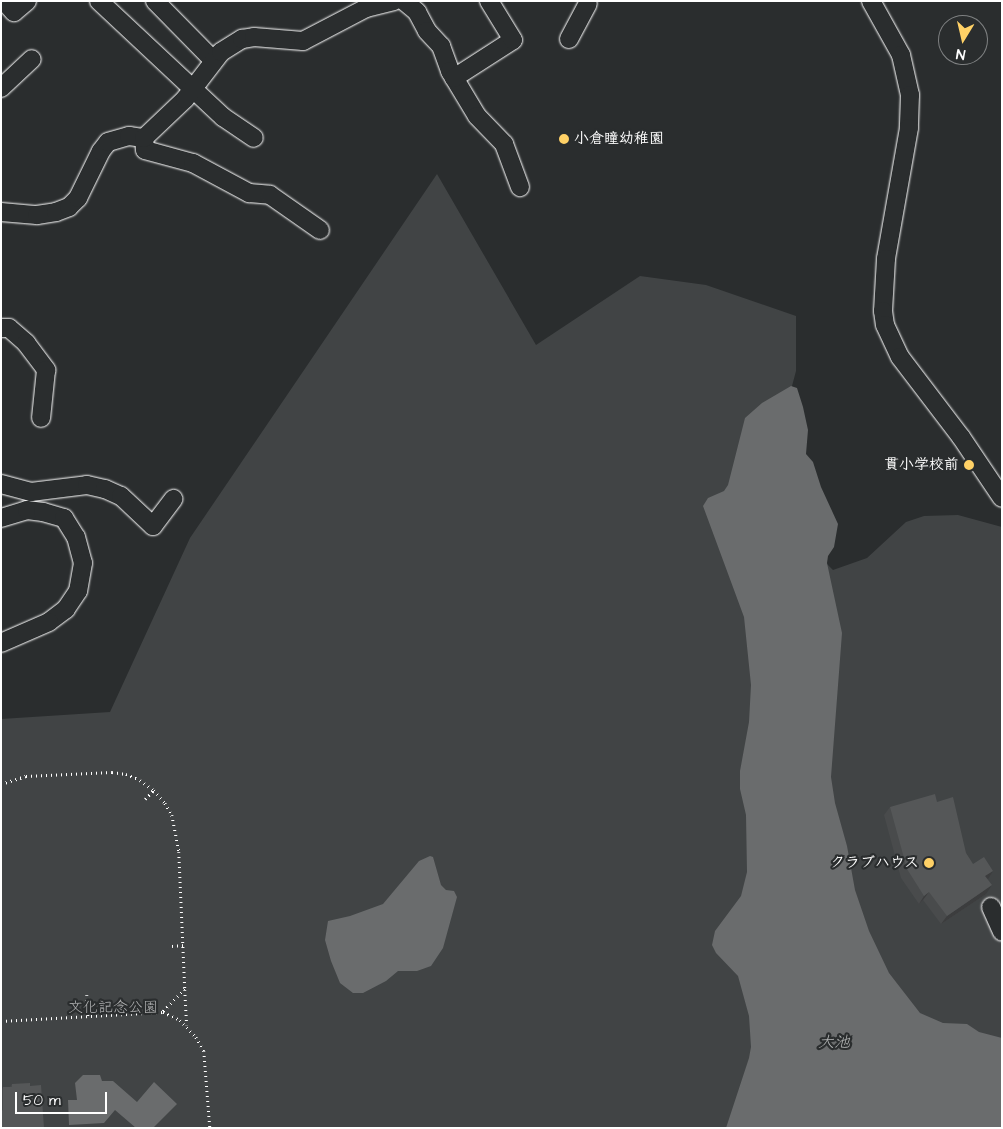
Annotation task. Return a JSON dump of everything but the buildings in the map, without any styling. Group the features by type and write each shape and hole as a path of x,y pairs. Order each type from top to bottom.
{"street":[{"path":"4,1 14,12 27,1"},
{"path":"99,1 223,117 254,138"},
{"path":"156,1 214,61"},
{"path":"320,230 270,195 249,193 193,163 145,150 144,138 192,89 221,52 242,39 254,36 302,41 362,5 394,1"},
{"path":"404,1 417,12 427,31 441,46 454,78 477,116 504,144 520,187"},
{"path":"454,78 513,40 489,1"},
{"path":"871,1 900,55 910,95 909,128 886,259 883,311 885,325 900,357 961,437 1002,498"},
{"path":"570,39 588,2"},
{"path":"1,88 32,59"},
{"path":"1,212 37,215 56,212 69,207 78,198 101,151 108,142 129,136 144,138"},
{"path":"1,328 8,328 26,343 46,370 42,418"},
{"path":"1,643 49,622 66,609 78,591 82,563 76,537 64,518 27,510 7,516 7,485 31,492 87,485 105,489 121,496 153,526 173,499"},
{"path":"991,907 1002,932"}],"path":[{"path":"1,784 26,776 112,772 126,774 140,780 154,790 172,815 177,834 187,1026"},
{"path":"145,799 154,790"},
{"path":"172,946 183,946"},
{"path":"163,1012 185,989"},
{"path":"87,995 88,1016"},
{"path":"1,1021 163,1012 180,1020 187,1026 204,1051 210,1128"}],"green space":[{"name":"文化記念公園","path":"437,174 536,345 640,276 706,285 796,316 796,371 776,446 818,555 833,570 867,558 906,522 924,516 958,515 1002,527 1002,1128 1,1128 1,719 110,712 190,538"}],"water":[{"name":"大池","path":"791,386 797,388 803,407 808,430 806,454 813,462 821,487 838,524 834,547 828,556 827,563 842,633 831,777 855,890 869,931 889,973 920,1013 943,1023 967,1024 979,1032 1002,1038 1002,1128 726,1128 749,1058 751,1047 749,1016 738,976 716,953 712,945 715,931 741,896 747,872 746,815 740,789 740,771 749,722 751,685 744,617 703,506 708,498 724,491 728,485 745,418 762,403"},
{"path":"430,856 433,857 441,885 446,890 454,891 457,897 443,948 431,966 417,971 398,971 386,981 363,993 353,993 340,983 331,961 325,940 328,921 350,916 383,904 419,861"},
{"path":"83,1075 100,1075 102,1081 113,1081 137,1102 154,1082 177,1104 153,1128 136,1128 115,1110 104,1123 69,1125 68,1100 77,1100 75,1083"}],"place":[{"name":"小倉瞳幼稚園","path":"564,139"},
{"name":"貫小学校前","path":"969,465"},
{"name":"クラブハウス","path":"929,863"}]}
